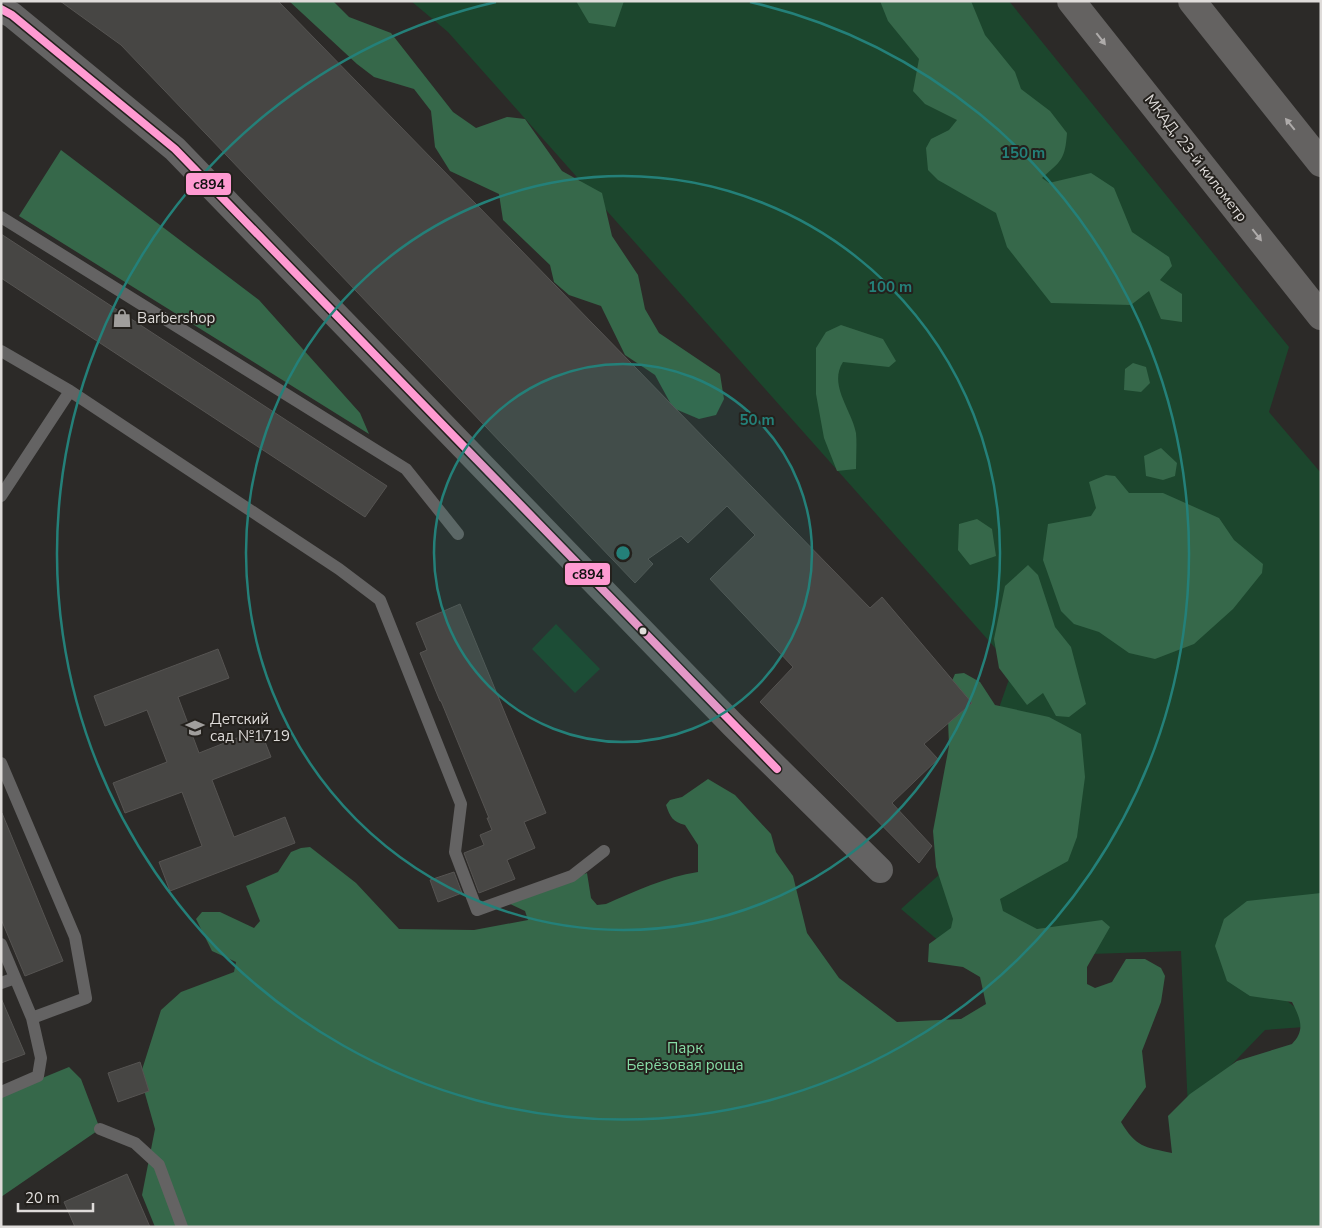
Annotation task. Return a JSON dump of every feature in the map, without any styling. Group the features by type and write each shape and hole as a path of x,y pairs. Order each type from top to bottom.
{"highway":[{"name":"МКАД, 23-й километр","path":"1071,1 1321,316"},
{"path":"1192,1 1321,162"}],"street":[{"path":"1,9 12,15 175,149 733,725 880,870"}],"lane":[{"path":"1,217 406,469 458,534"},
{"path":"1,351 70,390 339,569 380,600 461,804 455,852 477,910 572,876 604,851"},
{"path":"1,496 70,390"},
{"path":"1,764 75,937 86,998 32,1018"},
{"path":"1,944 32,1018 41,1058 38,1076 1,1092"},
{"path":"1,983 15,978"},
{"path":"100,1129 135,1143 159,1165 182,1227"}],"green space":[{"path":"289,1 333,1 349,17 391,33 453,112 476,128 507,117 525,119 562,171 602,193 612,236 638,275 645,309 659,333 720,374 724,399 716,415 699,419 673,408 655,375 625,355 601,306 569,295 554,282 550,265 503,220 499,194 450,171 435,147 431,111 414,89 374,77 357,64"},
{"path":"411,1 1009,1 1289,347 1269,412 1321,473 1321,908 1265,983 1318,1026 1265,1030 1188,1110 1181,951 1060,955 966,964 901,909 941,873 1013,668 448,32"},
{"path":"576,1 624,1 615,27 589,23"},
{"path":"880,1 971,1 985,35 1015,72 1021,89 1050,111 1067,133 1065,149 1061,159 1042,178 1049,183 1091,173 1114,188 1132,232 1169,257 1172,266 1160,280 1182,294 1182,322 1161,319 1149,291 1131,305 1051,303 1007,247 996,213 938,180 928,170 926,148 931,139 949,130 957,120 925,104 913,91 919,59 888,21"},
{"path":"61,150 259,300 360,413 369,434 19,216"},
{"path":"841,325 883,339 896,361 889,367 843,362 839,371 839,389 856,433 856,469 837,471 824,438 816,394 816,348 826,332"},
{"path":"1133,363 1146,367 1150,383 1141,392 1124,390 1125,369"},
{"path":"1161,448 1177,463 1175,476 1163,480 1146,476 1144,456"},
{"path":"1106,475 1115,476 1129,493 1163,493 1219,518 1234,540 1263,564 1262,573 1233,609 1194,644 1155,659 1129,653 1099,632 1074,624 1061,611 1043,560 1048,524 1091,516 1096,508 1089,482"},
{"path":"977,519 992,529 996,556 970,565 958,550 959,524"},
{"path":"1028,565 1038,575 1055,627 1071,647 1086,704 1069,717 1056,716 1043,693 1027,705 999,668 994,639 1005,586"},
{"path":"556,624 600,669 575,693 532,649"},
{"name":"Парк Берёзовая роща","path":"964,673 980,682 995,705 1049,717 1081,734 1085,777 1077,837 1068,861 1000,899 1003,911 1037,929 1102,920 1110,927 1087,967 1087,984 1095,988 1112,982 1126,959 1145,959 1161,968 1165,976 1161,1002 1142,1051 1146,1087 1121,1122 1131,1137 1142,1145 1172,1153 1168,1116 1190,1094 1237,1061 1292,1044 1296,1039 1299,1034 1300,1024 1292,1002 1250,996 1227,981 1215,946 1224,919 1247,901 1321,893 1321,1227 155,1227 142,1195 155,1129 140,1076 161,1010 181,992 234,972 236,962 212,951 196,919 202,912 220,912 254,928 260,921 246,886 278,872 291,852 301,848 310,847 356,883 399,929 474,930 528,920 525,911 508,903 587,873 591,898 597,905 606,904 662,881 698,872 698,845 685,825 672,818 666,805 670,800 682,797 708,779 735,795 771,834 776,852 793,876 807,933 839,978 897,1022 961,1019 986,1004 980,977 963,967 928,962 929,944 951,928 953,919 936,867 933,831 949,746 947,692 955,674"},
{"path":"69,1067 81,1079 100,1129 1,1197 1,1095"}],"building":[{"path":"60,1 278,1 870,608 882,597 972,703 924,744 938,759 892,803 932,846 919,863 760,702 793,667 710,579 755,535 727,506 688,543 681,536 648,559 653,564 635,583 121,45"},
{"path":"1,234 387,486 365,517 1,278"},
{"path":"460,604 546,813 524,822 535,848 507,860 515,879 479,893 464,853 484,845 480,835 492,830 487,818 489,818 420,653 427,650 416,623"},
{"path":"218,649 229,678 178,697 199,753 260,729 271,757 212,780 234,837 285,817 295,843 170,891 159,862 202,846 182,792 125,813 113,783 167,762 147,710 105,726 94,696"},
{"path":"2,813 63,961 25,976 1,919"},
{"path":"454,872 462,893 438,902 430,880"},
{"path":"1,998 25,1054 1,1063"},
{"path":"140,1062 149,1091 118,1102 108,1073"},
{"path":"127,1174 150,1227 75,1227 64,1202"}],"transit line":[{"name":"с894","path":"1,9 12,15 175,149 777,769"}],"place":[{"name":"Barbershop","path":"122,318"},
{"name":"Детский сад №1719","path":"195,728"}]}
